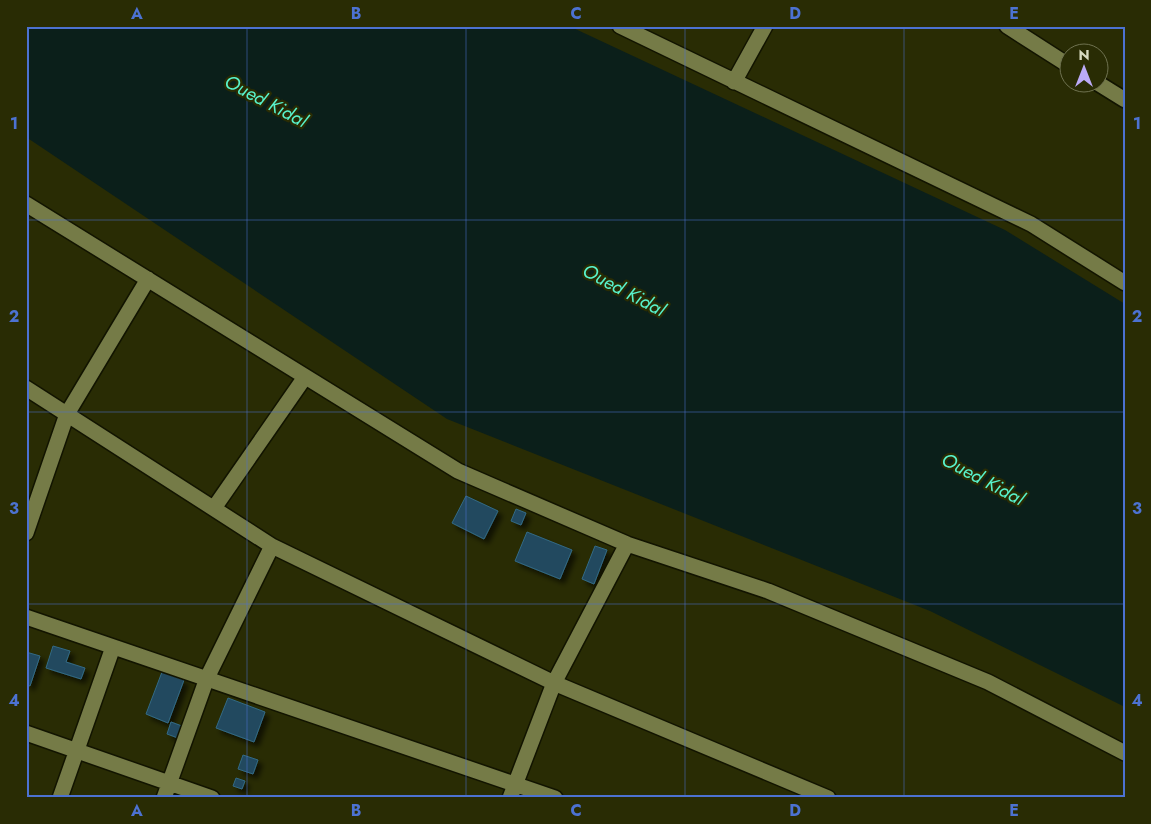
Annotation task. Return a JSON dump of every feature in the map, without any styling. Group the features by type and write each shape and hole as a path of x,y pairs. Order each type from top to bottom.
{"street":[{"path":"620,26 1031,224 1125,283"},
{"path":"734,82 765,26"},
{"path":"1007,26 1058,59"},
{"path":"1108,89 1125,100"},
{"path":"26,204 458,471 627,544 768,591 988,682 1125,752"},
{"path":"26,533 67,414 148,279"},
{"path":"214,508 306,377"},
{"path":"26,388 272,546 554,683 828,798"},
{"path":"512,791 554,683 627,544"},
{"path":"164,798 207,678 272,546"},
{"path":"26,617 207,678 512,791 555,798"},
{"path":"60,798 113,646"},
{"path":"26,733 212,798"}],"water":[{"name":"Oued Kidal","path":"26,26 569,26 1005,230 1125,304 1125,707 930,611 447,419 26,137"}],"building":[{"path":"466,496 498,511 484,539 452,523"},
{"path":"516,509 526,513 521,525 511,521"},
{"path":"527,532 572,550 560,579 515,561"},
{"path":"595,546 607,550 594,584 582,579"},
{"path":"53,646 70,651 66,662 85,668 81,679 46,668"},
{"path":"26,652 40,656 30,686 26,684"},
{"path":"162,672 184,680 168,723 146,714"},
{"path":"228,698 265,712 254,742 216,728"},
{"path":"171,722 182,726 178,738 167,734"},
{"path":"243,755 258,760 253,774 238,769"},
{"path":"236,778 245,781 242,789 233,786"}]}
